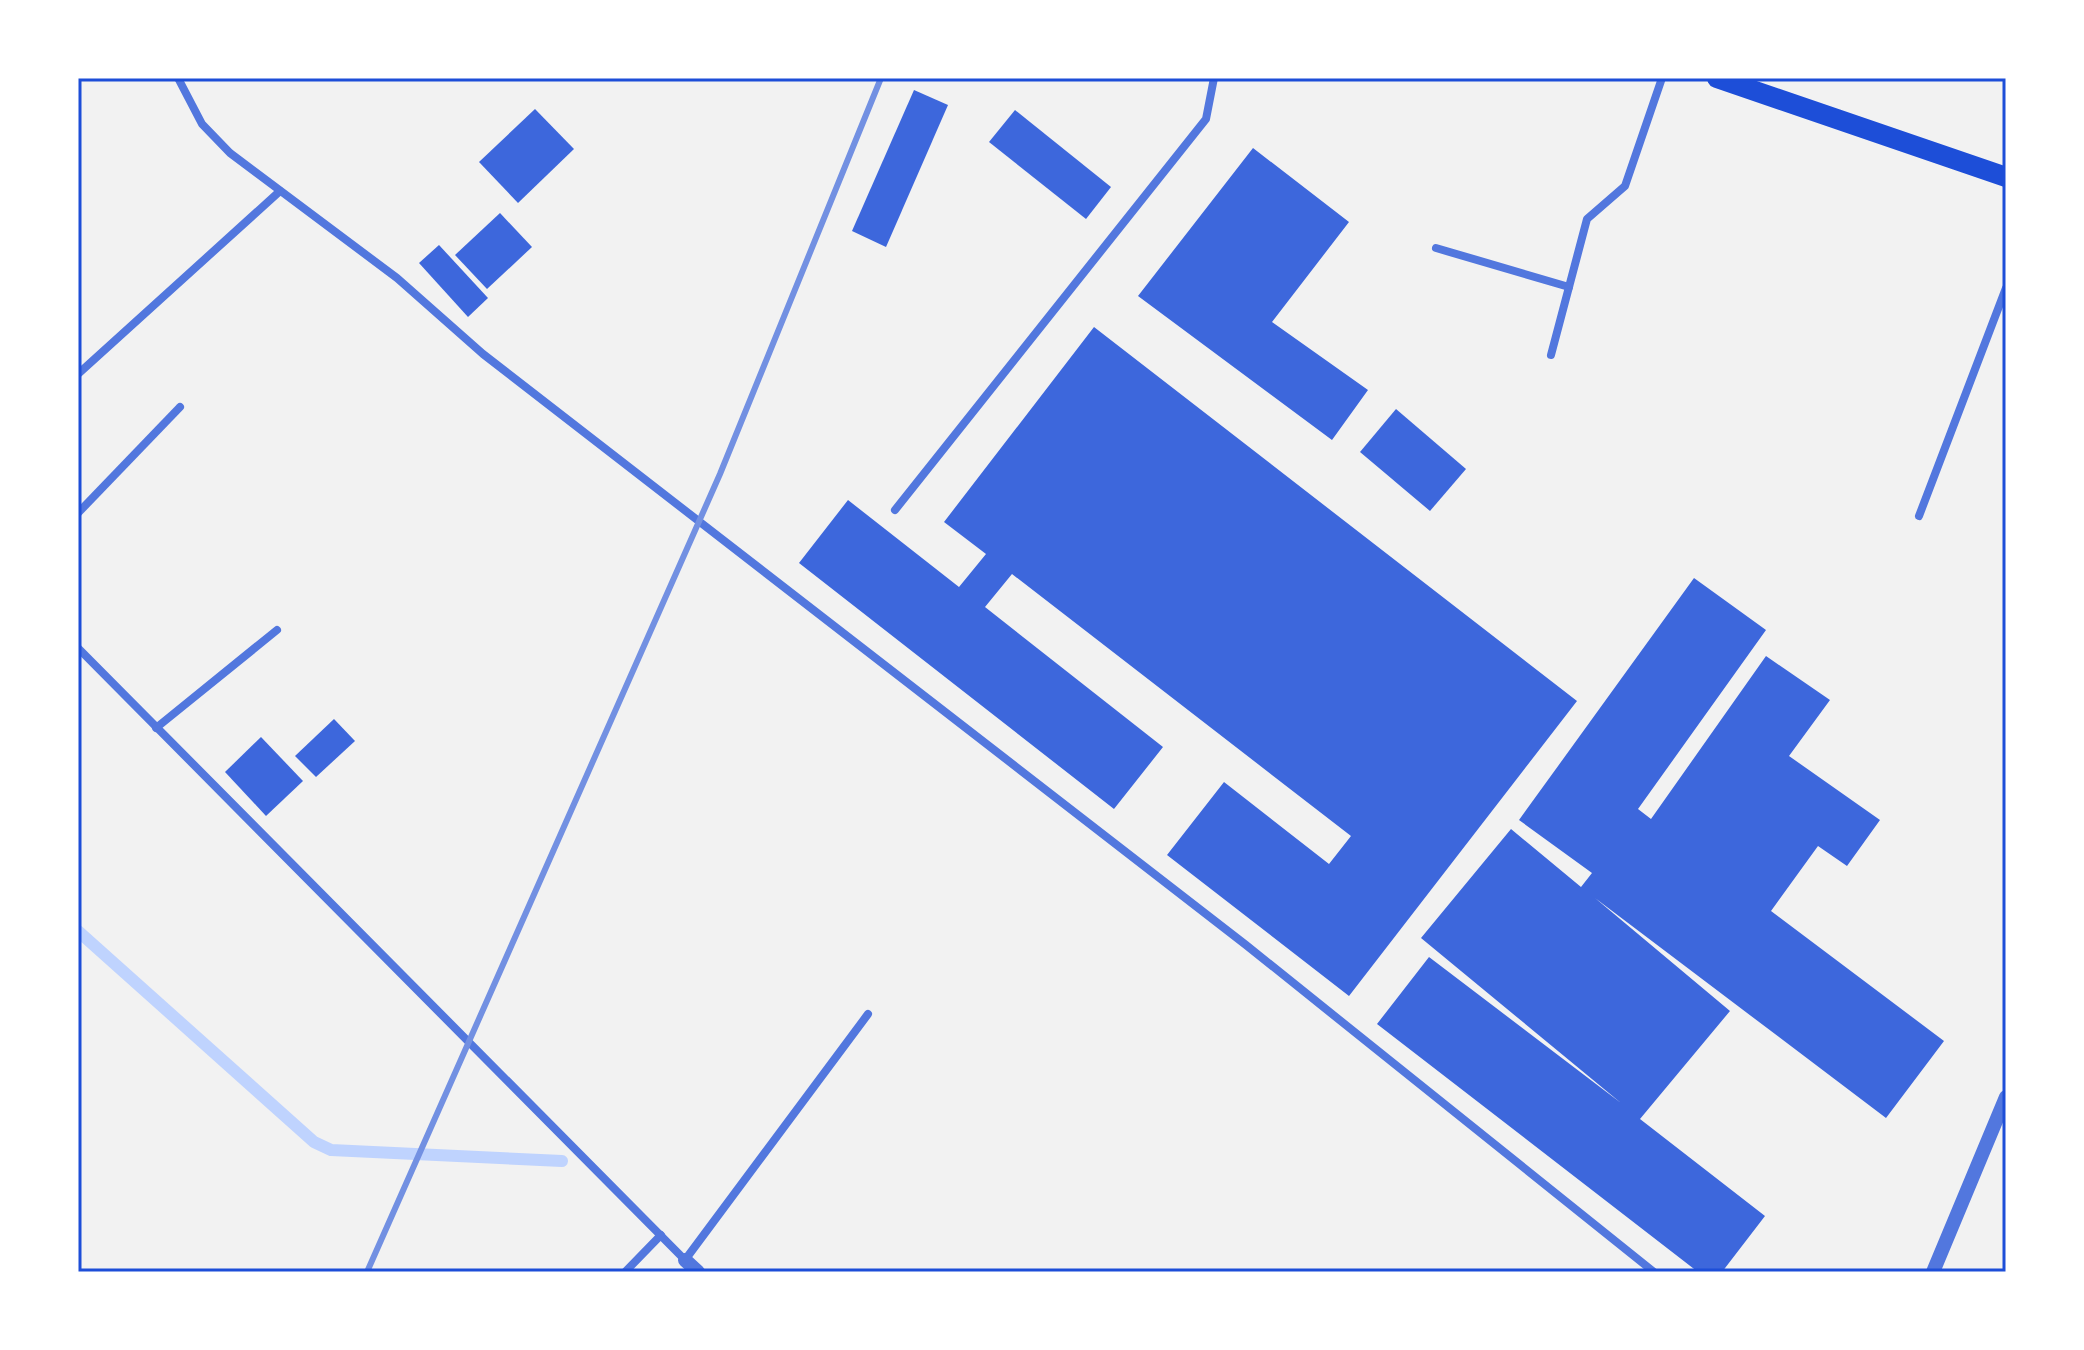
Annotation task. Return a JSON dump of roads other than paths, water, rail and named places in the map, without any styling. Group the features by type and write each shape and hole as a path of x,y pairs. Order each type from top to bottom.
{"main road":[{"path":"1717,78 2006,177"}],"street":[{"path":"178,78 202,124 230,153 397,278 495,363 1246,945 1654,1272"},
{"path":"895,510 1206,119 1214,78"},
{"path":"1551,355 1587,219 1625,186 1662,78"},
{"path":"78,374 280,191"},
{"path":"1436,248 1569,287"},
{"path":"1919,516 2006,288"},
{"path":"78,513 180,407"},
{"path":"156,728 277,630"},
{"path":"78,648 698,1272"},
{"path":"685,1260 868,1014"},
{"path":"1933,1272 2006,1097"},
{"path":"625,1272 661,1235"}],"waterway":[{"path":"78,931 314,1142 331,1150 562,1161"}],"railway":[{"path":"367,1272 720,474 881,78"}]}
